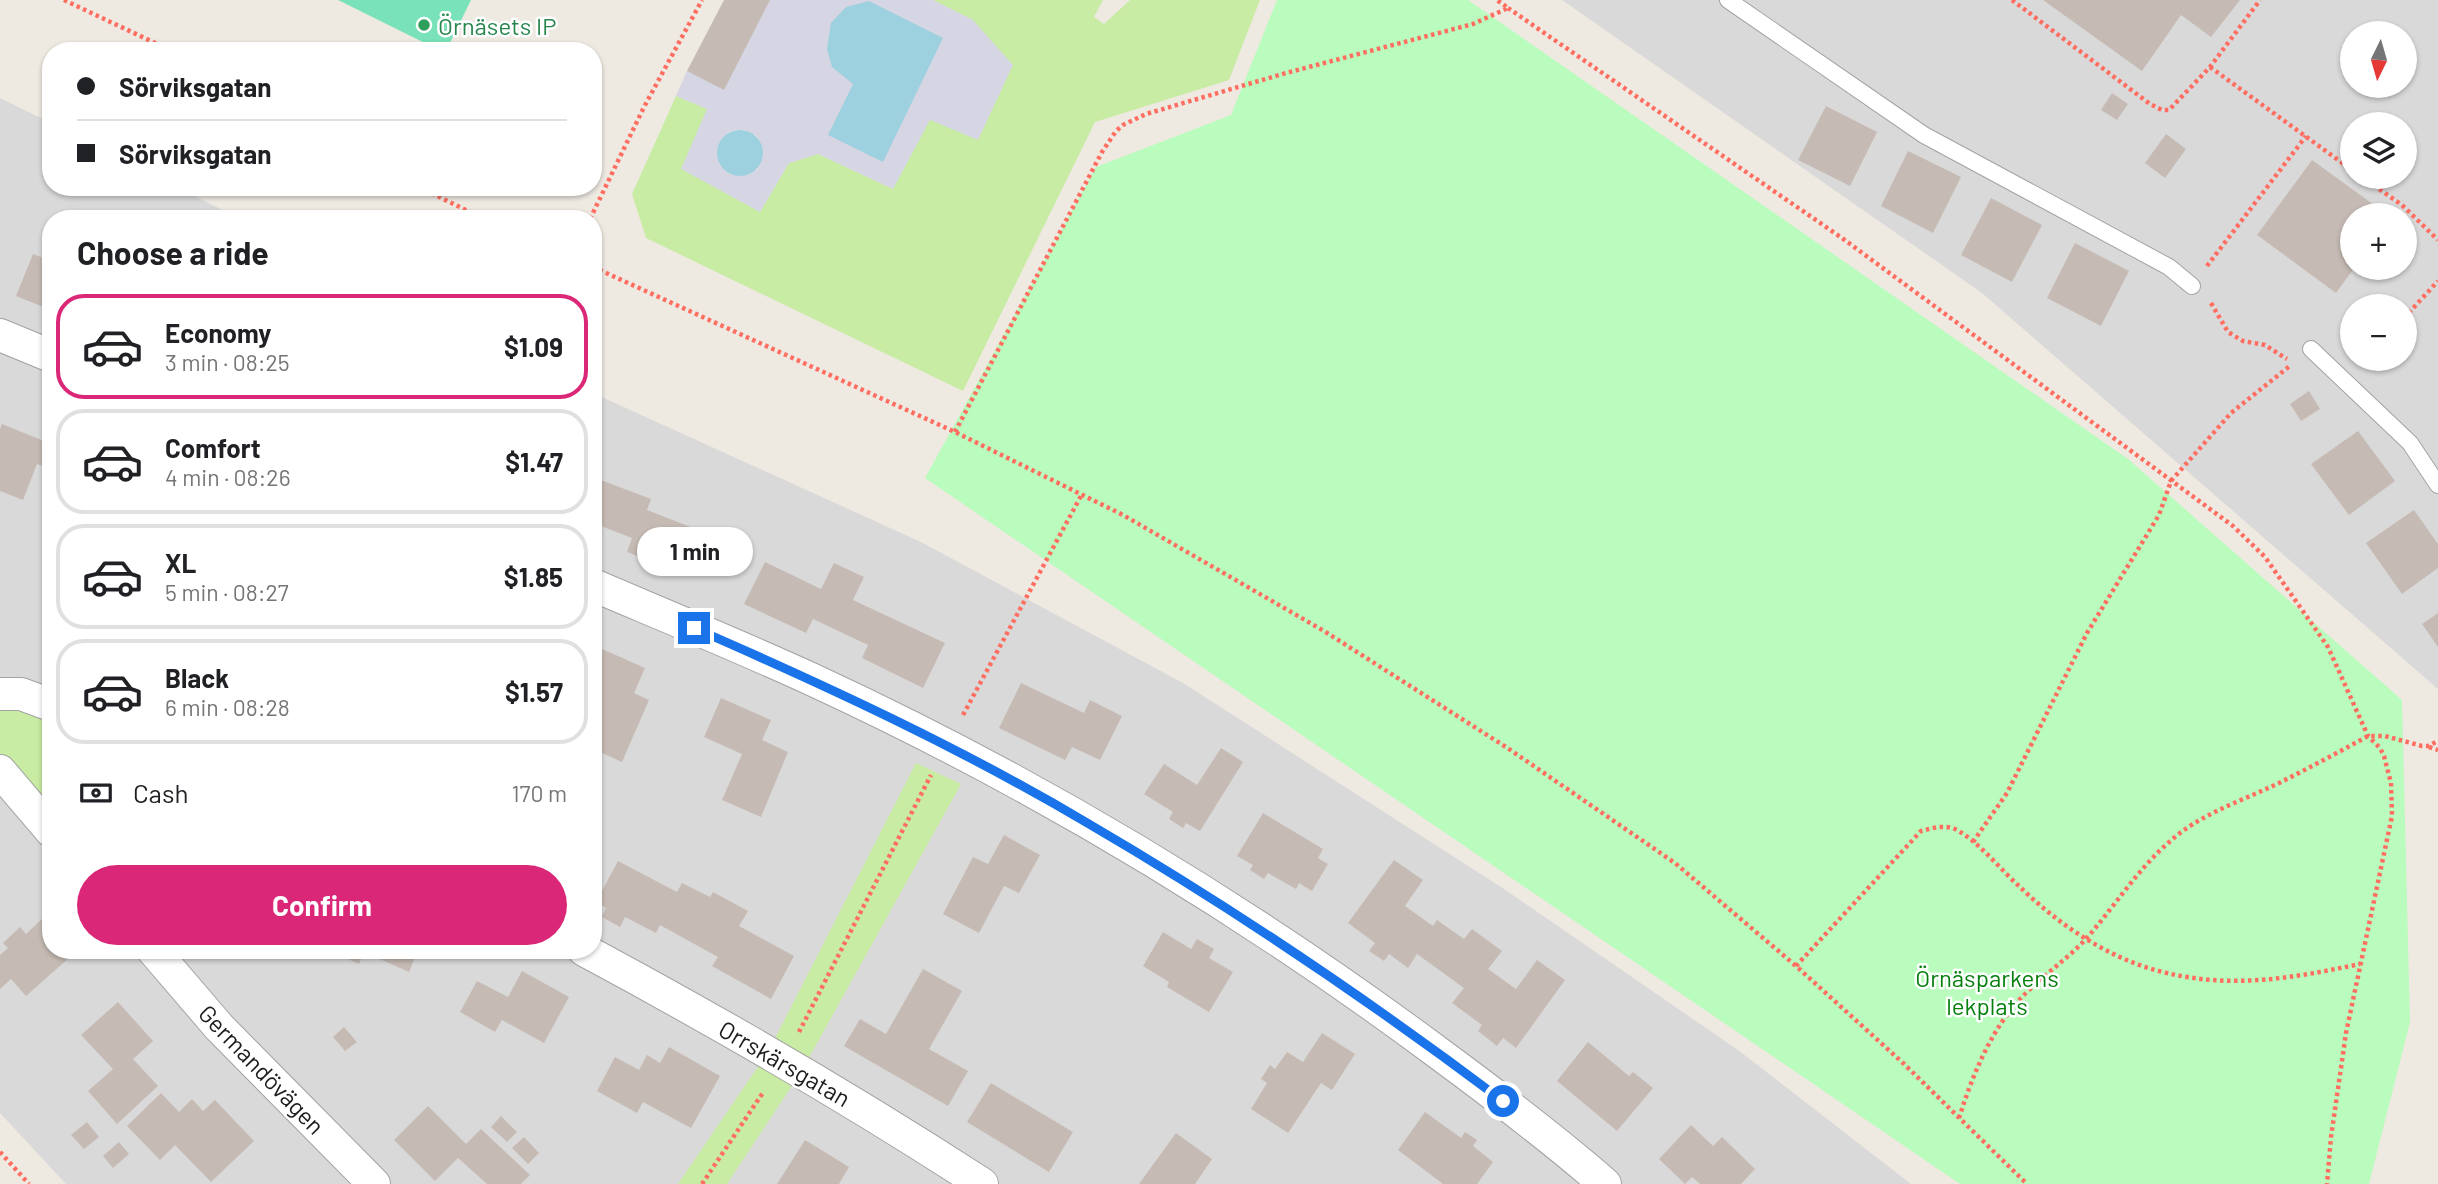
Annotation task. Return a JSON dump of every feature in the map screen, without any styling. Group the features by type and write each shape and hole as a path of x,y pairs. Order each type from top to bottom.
{"street":[{"path":"0,335 42,352"},
{"path":"602,589 812,680 947,746 1087,822 1290,948 1385,1014 1493,1093 1605,1184"},
{"path":"0,694 21,694 42,702"},
{"path":"0,771 42,820"},
{"name":"Germandövägen","path":"161,959 219,1027 374,1184"},
{"name":"Orrskärsgatan","path":"601,959 783,1062 982,1184"}],"lane":[{"path":"1728,0 1924,135 2169,267 2192,286"},
{"path":"2311,349 2410,443 2438,485"}],"path":[{"path":"64,0 153,42"},
{"path":"602,193 702,0"},
{"path":"1497,0 1842,237 2233,526 2264,557 2328,647 2368,736 2384,756 2391,783 2392,816 2346,1033 2326,1184"},
{"path":"2012,0 2150,104 2162,110 2169,110 2210,67 2260,0"},
{"path":"955,432 1101,152 1123,125 1146,114 1260,80 1473,24 1508,8"},
{"path":"2210,67 2340,161"},
{"path":"1973,842 2007,793 2087,633 2159,515 2171,481 2231,413 2294,363 2265,345 2243,341 2228,332 2212,304 2192,286 2306,136"},
{"path":"2379,189 2402,205 2438,240"},
{"path":"437,196 466,210"},
{"path":"602,271 955,432 1145,527 1324,631 1520,756 1675,863 1796,966 2027,1184"},
{"path":"2417,304 2438,281"},
{"path":"702,1184 783,1062 1082,494"},
{"path":"1959,1118 1990,1042 2008,1015 2025,993 2060,965 2086,939 2130,882 2180,832 2368,736 2385,736 2438,750"},
{"path":"2428,746 2438,741"},
{"path":"1796,966 1921,831 1940,826 1955,829 1973,842 2035,902 2086,939 2111,953 2153,969 2197,979 2241,981 2286,979 2360,964"},
{"path":"0,1152 29,1184"}],"shaded area":[{"path":"770,0 933,0 973,20 1013,65 978,140 930,120 893,189 818,154 789,163 760,212 681,169 707,109 676,96 687,71 724,89","holes":["869,1 889,12 828,135 853,84","744,130 757,136 763,157 757,170 729,174 719,162 728,133"]},
{"path":"1562,0 2438,0 2438,689 1982,293"},
{"path":"0,98 42,119 42,196 195,196 222,210 42,210 42,959 602,959 602,397 921,542 1183,683 1504,889 1738,1050 1911,1184 66,1184 0,1113"}],"green space":[{"name":"Örnäsets IP","path":"338,0 471,0 450,42 423,42"},
{"path":"933,0 1103,0 1094,17 1104,24 1130,0 1260,0 1229,80 1095,122 963,391 646,238 632,194 676,96 708,109 760,212 789,163 818,154 893,189 973,20"},
{"name":"Örnäsparkens lekplats","path":"1277,0 1468,0 2128,459 2402,700 2410,1022 2369,1184 1960,1184 925,478 1096,167 1231,115"},
{"path":"0,695 42,705 42,821 0,772"},
{"path":"916,763 961,784 801,1072 727,1184 678,1184 768,1052"}],"water":[{"path":"869,1 943,38 883,162 828,135 853,84 832,67 827,49 831,23 846,7"},
{"path":"740,130 756,137 763,153 756,169 740,176 724,169 717,153 724,137"}],"building":[{"path":"724,0 770,0 724,90 687,71"},
{"path":"2043,0 2240,0 2211,37 2181,15 2142,71"},
{"path":"2112,93 2128,104 2117,120 2101,110"},
{"path":"1826,106 1877,132 1850,186 1798,160"},
{"path":"2166,134 2186,149 2165,178 2145,163"},
{"path":"1908,151 1961,177 1933,233 1881,206"},
{"path":"2312,160 2340,180 2340,189 2352,189 2371,203 2340,203 2340,280 2345,280 2336,293 2257,235"},
{"path":"1991,198 2042,225 2012,282 1961,255"},
{"path":"2075,243 2129,271 2101,326 2047,298"},
{"path":"33,254 42,258 42,306 16,296"},
{"path":"2309,391 2320,409 2301,421 2290,404"},
{"path":"2,424 42,440 42,466 37,464 23,500 0,491"},
{"path":"2358,431 2395,481 2349,515 2311,464"},
{"path":"602,480 651,499 647,510 706,533 689,576 627,552 632,538 602,526"},
{"path":"2414,510 2438,544 2438,568 2402,594 2366,543"},
{"path":"765,562 821,589 834,563 864,577 853,600 945,643 923,688 862,658 868,645 813,619 806,633 744,604"},
{"path":"2438,613 2438,647 2422,624"},
{"path":"602,649 645,668 634,693 649,700 622,762 602,753"},
{"path":"1021,683 1084,713 1090,700 1122,716 1100,760 1072,747 1065,760 999,728"},
{"path":"721,698 771,720 762,740 788,752 761,817 722,800 742,754 704,737"},
{"path":"1221,748 1243,762 1200,831 1186,823 1183,828 1169,819 1173,812 1144,794 1164,764 1197,785"},
{"path":"1263,813 1323,849 1318,858 1328,864 1312,891 1299,883 1296,889 1268,873 1264,879 1250,870 1253,865 1237,856"},
{"path":"1004,835 1040,855 1019,893 1004,886 979,933 943,914 973,857 988,864"},
{"path":"1394,860 1423,880 1405,906 1433,926 1437,920 1464,939 1472,929 1502,951 1488,969 1516,989 1537,960 1565,980 1516,1048 1503,1038 1497,1046 1478,1031 1482,1025 1452,1003 1464,988 1417,954 1408,968 1389,954 1384,961 1369,951 1375,943 1348,923"},
{"path":"618,861 677,892 682,883 710,897 713,892 748,911 739,926 794,956 771,999 712,966 718,957 660,925 656,933 625,917 620,927 602,917 606,908 602,906 602,891"},
{"path":"42,919 42,959 68,959 26,996 11,979 0,989 0,955 8,948 3,943 20,927 26,934"},
{"path":"1163,932 1191,949 1197,939 1214,949 1209,958 1233,972 1209,1012 1167,987 1169,982 1143,966"},
{"path":"348,959 361,959 359,964"},
{"path":"380,959 414,959 409,972"},
{"path":"923,969 962,991 929,1049 968,1071 948,1106 844,1046 860,1019 886,1034"},
{"path":"522,971 569,997 544,1043 502,1020 495,1032 460,1012 477,981 508,997"},
{"path":"118,1002 153,1041 133,1059 158,1086 117,1124 88,1091 113,1069 81,1035"},
{"path":"344,1027 357,1042 345,1051 333,1037"},
{"path":"1322,1033 1355,1054 1332,1090 1321,1083 1288,1133 1251,1109 1267,1083 1261,1079 1270,1065 1275,1069 1287,1052 1303,1062"},
{"path":"1588,1042 1629,1076 1633,1072 1653,1088 1617,1131 1557,1081"},
{"path":"669,1047 720,1076 691,1128 643,1102 637,1113 597,1091 615,1057 639,1070 647,1055 660,1063"},
{"path":"991,1083 1073,1132 1049,1172 967,1122"},
{"path":"161,1093 179,1112 192,1099 203,1111 215,1100 254,1141 211,1182 175,1145 160,1160 127,1126"},
{"path":"428,1106 466,1144 481,1129 530,1175 521,1184 487,1184 458,1158 435,1181 394,1140"},
{"path":"1425,1112 1461,1138 1465,1132 1477,1140 1473,1146 1493,1162 1477,1184 1443,1184 1398,1150"},
{"path":"501,1116 517,1132 507,1142 491,1127"},
{"path":"87,1122 99,1137 84,1149 71,1135"},
{"path":"1691,1125 1713,1146 1722,1137 1755,1169 1741,1184 1700,1184 1692,1177 1685,1184 1659,1159"},
{"path":"1176,1133 1212,1159 1195,1184 1139,1184"},
{"path":"524,1137 539,1153 528,1164 512,1148"},
{"path":"805,1140 849,1167 839,1184 777,1184"},
{"path":"119,1142 129,1154 113,1168 103,1156"}],"place":[{"name":"Örnäsets IP","path":"424,25"}],"route":[{"path":"694,628 812,680 947,746 1087,822 1237,913 1300,955 1503,1101"}]}
